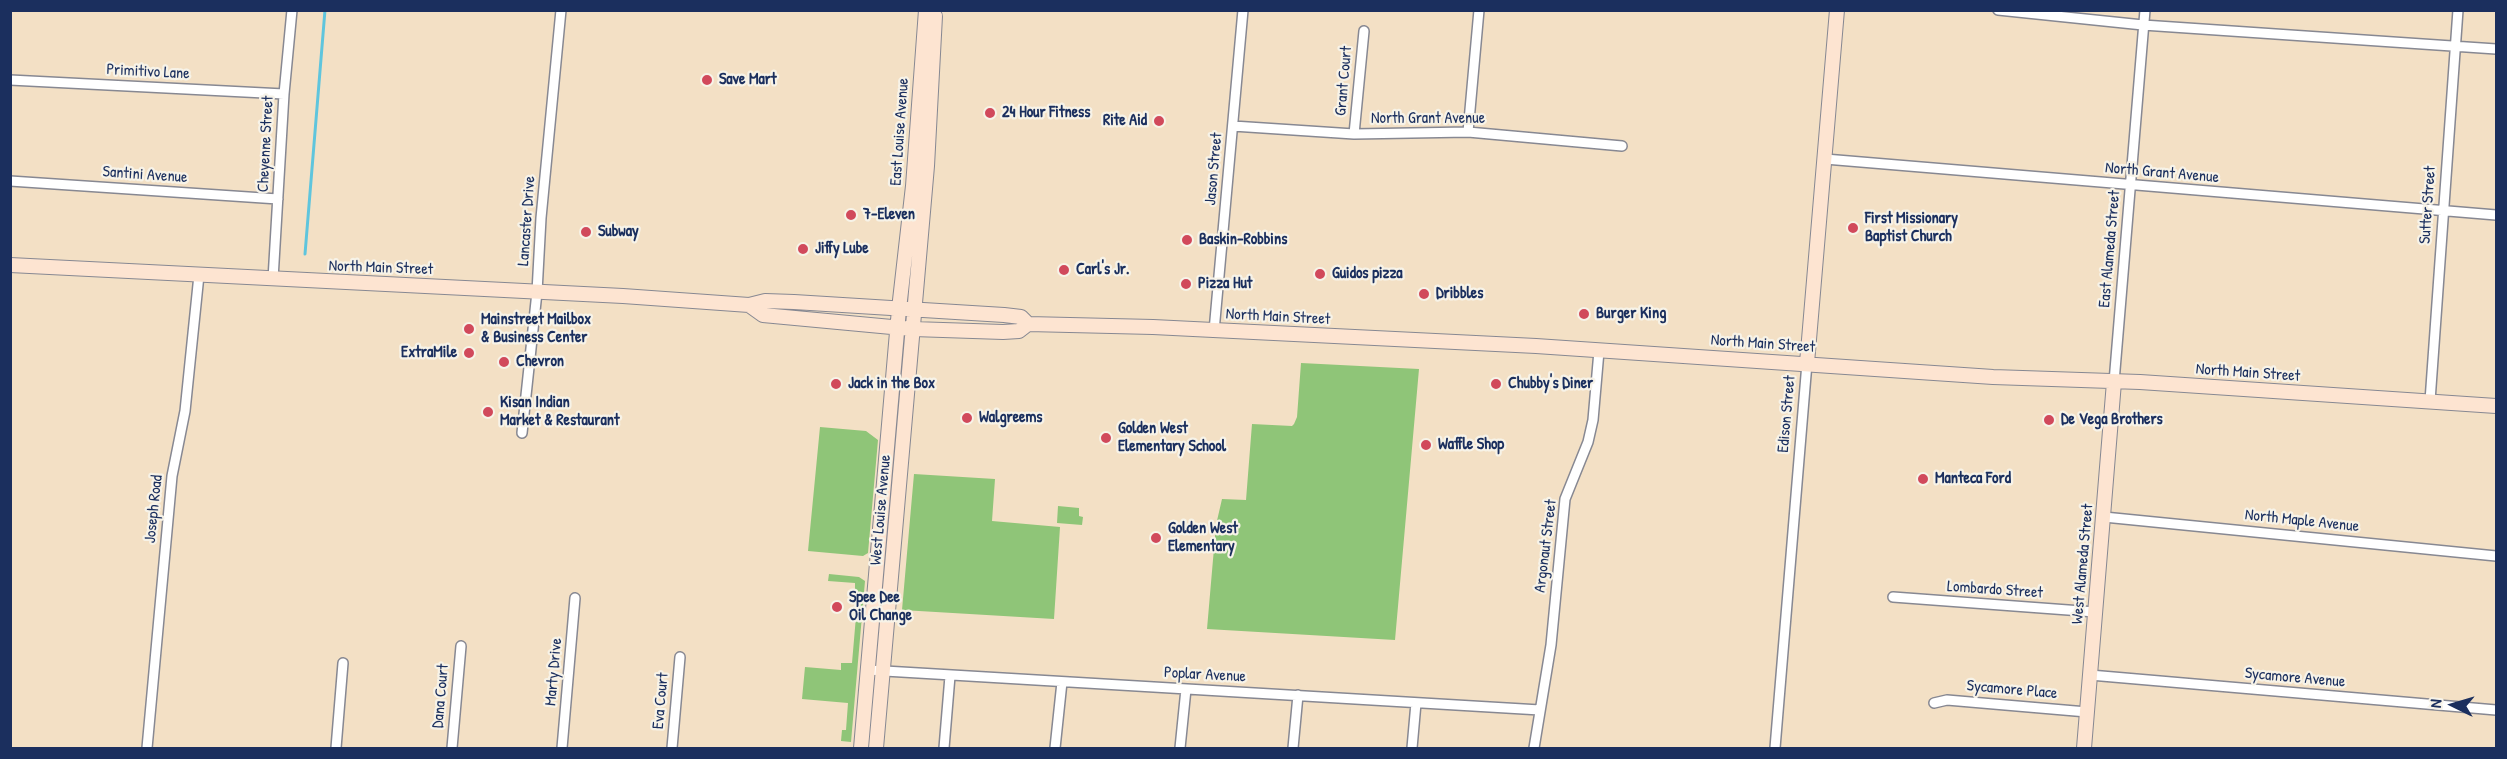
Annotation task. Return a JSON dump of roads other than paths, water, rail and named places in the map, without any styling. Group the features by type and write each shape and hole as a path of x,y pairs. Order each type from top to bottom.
{"main road":[{"name":"East Louise Avenue","path":"897,328 912,197 926,10"},
{"name":"East Louise Avenue","path":"915,310 931,113 935,10"},
{"name":"Edison Street","path":"1808,363 1837,10"},
{"name":"North Main Street","path":"10,265 651,297 749,305 765,301 1021,318 1028,324"},
{"name":"North Main Street","path":"749,305 763,315 913,329 1011,332 1019,331 1028,324 1129,326 1808,363 1993,377 2114,382 2496,406"},
{"name":"West Louise Avenue","path":"861,748 875,671 915,310"},
{"name":"West Louise Avenue","path":"876,748 875,671 897,328"},
{"name":"West Alameda Street","path":"2084,748 2114,382"}],"street":[{"name":"Cheyenne Street","path":"273,279 284,94 292,10"},
{"name":"Lancaster Drive","path":"522,433 537,292 561,10"},
{"name":"Jason Street","path":"1214,331 1243,10"},
{"path":"1468,132 1479,10"},
{"path":"1998,10 2079,14 2143,25 2496,49"},
{"name":"East Alameda Street","path":"2114,382 2145,10"},
{"name":"Sutter Street","path":"2430,401 2458,10"},
{"name":"Grant Court","path":"1354,134 1364,31"},
{"name":"Primitivo Lane","path":"10,80 284,94"},
{"name":"North Grant Avenue","path":"1233,126 1354,134 1468,132 1622,146"},
{"name":"North Grant Avenue","path":"1825,159 2496,215"},
{"name":"Santini Avenue","path":"10,181 278,199"},
{"name":"Joseph Road","path":"147,748 172,476 185,411 199,274"},
{"name":"Argonaut Street","path":"1534,748 1551,645 1565,499 1588,442 1593,420 1599,351"},
{"name":"Edison Street","path":"1775,748 1808,363"},
{"name":"North Maple Avenue","path":"2104,517 2496,556"},
{"name":"Lombardo Street","path":"1893,597 2096,612"},
{"name":"Marty Drive","path":"562,748 575,598"},
{"name":"Dana Court","path":"452,748 461,646"},
{"name":"Eva Court","path":"672,748 680,657"},
{"path":"336,748 343,663"},
{"name":"Poplar Avenue","path":"875,671 1540,710"},
{"name":"Sycamore Avenue","path":"2090,675 2496,710"},
{"path":"944,748 950,676"},
{"path":"1055,748 1062,682"},
{"path":"1180,748 1186,689"},
{"path":"1293,748 1298,695"},
{"name":"Sycamore Place","path":"1934,703 1947,700 2087,711"},
{"path":"1412,748 1416,703"}],"waterway":[{"path":"305,254 325,10"}],"place":[{"name":"Save Mart","path":"707,80"},
{"name":"24 Hour Fitness","path":"990,113"},
{"name":"Rite Aid","path":"1159,121"},
{"name":"7-Eleven","path":"851,215"},
{"name":"First Missionary Baptist Church","path":"1853,228"},
{"name":"Subway","path":"586,232"},
{"name":"Baskin-Robbins","path":"1187,240"},
{"name":"Jiffy Lube","path":"803,249"},
{"name":"Carl's Jr.","path":"1064,270"},
{"name":"Guidos pizza","path":"1320,274"},
{"name":"Pizza Hut","path":"1186,284"},
{"name":"Dribbles","path":"1424,294"},
{"name":"Burger King","path":"1584,314"},
{"name":"Mainstreet Mailbox & Business Center","path":"469,329"},
{"name":"ExtraMile","path":"469,353"},
{"name":"Chevron","path":"504,362"},
{"name":"Jack in the Box","path":"836,384"},
{"name":"Chubby's Diner","path":"1496,384"},
{"name":"Kisan Indian Market & Restaurant","path":"488,412"},
{"name":"Walgreems","path":"967,418"},
{"name":"De Vega Brothers","path":"2049,420"},
{"name":"Golden West Elementary School","path":"1106,438"},
{"name":"Waffle Shop","path":"1426,445"},
{"name":"Manteca Ford","path":"1923,479"},
{"name":"Golden West Elementary","path":"1156,538"},
{"name":"Spee Dee Oil Change","path":"837,607"}]}
